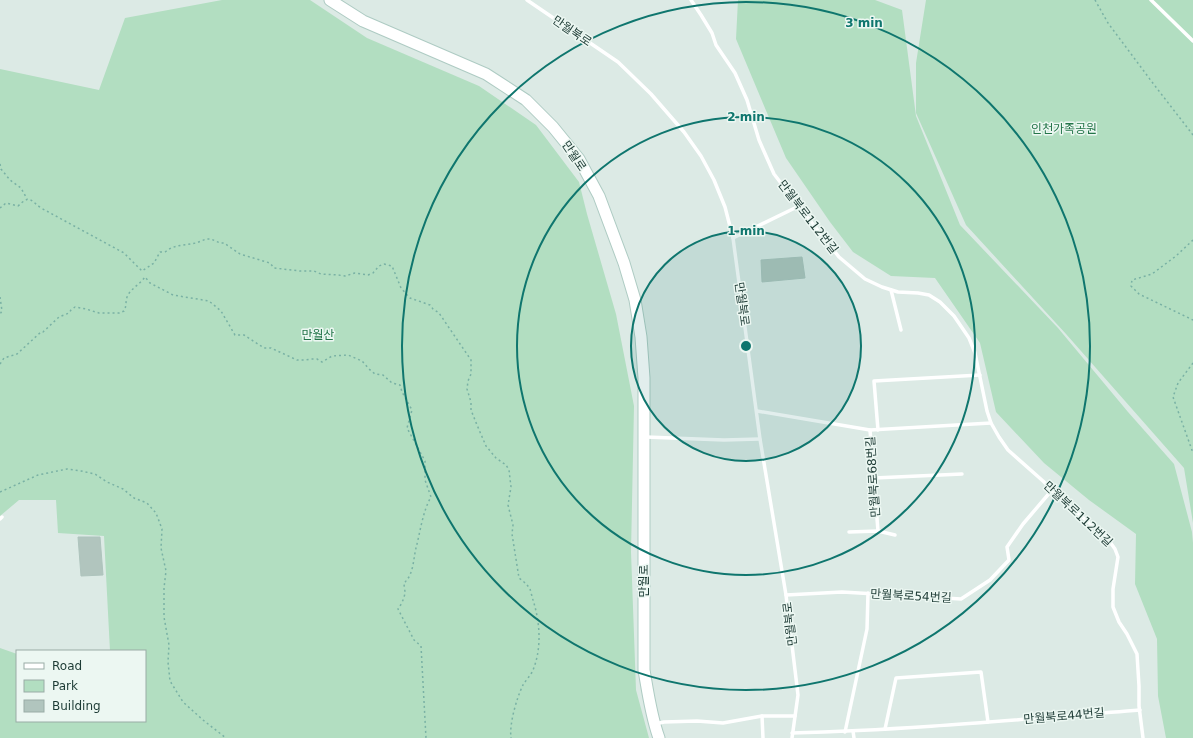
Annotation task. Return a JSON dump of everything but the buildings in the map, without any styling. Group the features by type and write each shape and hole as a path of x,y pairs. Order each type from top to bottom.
{"street":[{"name":"만월로","path":"330,0 363,22 486,74 526,100 553,127 579,159 599,196 624,263 634,300 641,338 644,378 644,670 648,698 659,738"}],"lane":[{"name":"만월북로","path":"527,0 618,62 651,94 684,132 701,156 714,180 725,207 733,238 760,439 786,594 798,695 792,738"},
{"name":"만월북로112번길","path":"691,0 712,33 716,45 735,73 747,100 759,140 774,174 839,257 865,279 898,292 928,295 940,302 954,316 969,338 975,353 987,411 991,423 999,437 1008,450 1076,513 1108,538 1115,549 1118,557 1113,588 1113,607 1119,622 1137,654 1143,738"},
{"path":"1151,0 1193,41"},
{"path":"733,238 799,206"},
{"path":"891,290 901,330"},
{"name":"만월북로68번길","path":"878,430 874,381 980,375"},
{"name":"만월북로68번길","path":"757,411 870,430 991,423"},
{"name":"만월북로68번길","path":"870,430 878,531 895,535"},
{"path":"644,437 724,440 760,439"},
{"path":"874,478 962,474"},
{"name":"만월북로54번길","path":"786,594 842,592 962,598 990,580 1009,560 1007,547 1023,524 1052,490"},
{"path":"849,532 878,531"},
{"path":"845,732 867,629 868,593"},
{"path":"885,729 896,678 981,672 988,722"},
{"name":"만월북로44번길","path":"792,733 845,732 1140,710"},
{"path":"762,716 763,738"},
{"path":"654,724 664,722 697,721 723,723 762,716 795,716"},
{"path":"853,731 854,738"}],"path":[{"path":"1095,0 1108,23 1193,135"},
{"path":"0,164 1,169 10,180 21,188 27,199 30,199 41,208 124,253 142,271 154,263 160,252 165,252 177,246 196,243 211,238 220,243 224,243 240,254 270,263 274,268 314,271 321,274 345,276 355,274 368,275 379,266 388,264 392,266 401,288 410,298 430,305 439,313 471,360 471,374 467,389 471,402 471,410 486,446 496,458 506,465 509,470 511,486 508,505 513,525 512,534 519,578 530,589 538,617 538,652 534,669 524,684 517,701 510,738"},
{"path":"0,208 6,203 18,206 27,199"},
{"path":"1193,240 1176,256 1152,274 1132,280 1131,286 1139,294 1193,320"},
{"path":"0,364 4,358 17,354 59,316 69,313 76,307 99,313 119,313 124,311 128,295 145,277 150,282 173,295 210,301 221,311 235,335 244,335 264,348 271,348 297,360 317,359 322,362 332,356 348,355 362,361 375,374 383,376 392,383 400,385 402,392 412,410 407,428 425,461 426,480 430,497 427,502 419,535 413,568 408,580 404,583 405,592 398,609 414,640 421,646 426,738"},
{"path":"0,297 2,311 0,314"},
{"path":"1193,363 1178,383 1173,397 1193,453"},
{"path":"0,492 38,475 66,469 95,474 107,482 123,489 134,498 147,503 156,513 162,529 161,548 166,571 164,588 164,617 169,645 168,662 170,681 183,702 226,738"}],"green space":[{"name":"만월산","path":"222,0 310,0 367,38 479,86 536,125 579,182 616,314 634,406 631,552 636,690 649,738 0,738 0,648 16,654 16,722 146,722 146,650 110,650 104,536 58,533 56,500 19,500 0,516 0,69 99,90 125,18"},
{"path":"738,0 875,0 902,10 916,116 960,225 1058,328 1128,412 1174,464 1192,532 1193,543 1193,738 1166,738 1158,696 1157,639 1135,584 1136,534 1089,500 1044,463 996,412 980,343 935,278 891,276 853,252 830,222 786,158 736,39"},
{"name":"인천가족공원","path":"926,0 1193,0 1193,523 1184,468 1066,334 966,225 916,113 916,63"}]}
